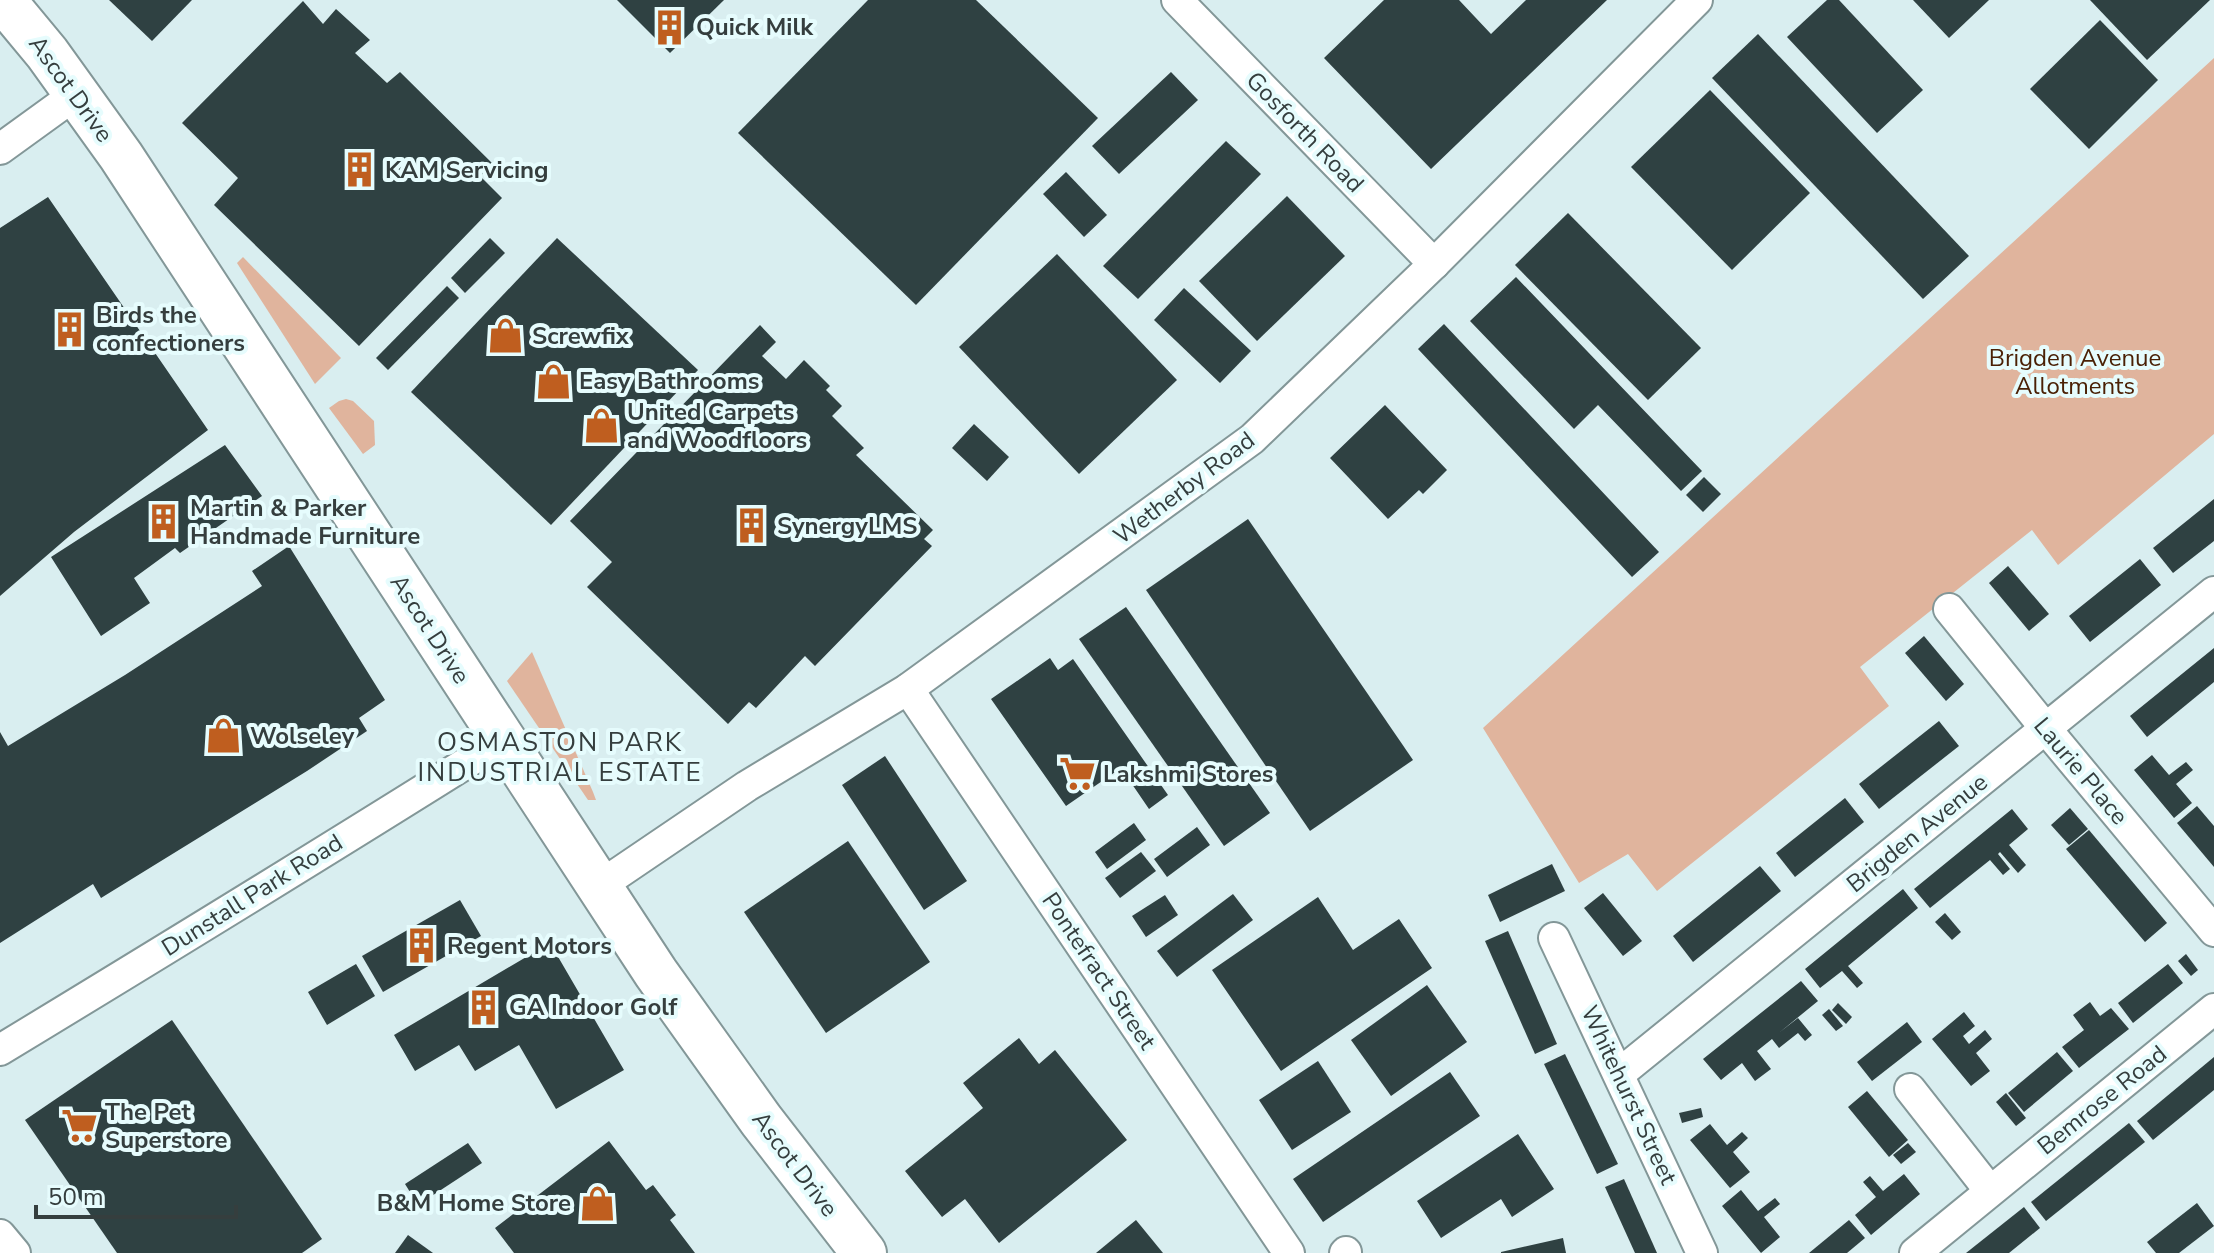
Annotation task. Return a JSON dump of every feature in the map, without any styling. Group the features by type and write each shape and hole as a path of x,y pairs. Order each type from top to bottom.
{"street":[{"name":"Ascot Drive","path":"3,0 47,53 121,156 598,887 724,1070 864,1253"},
{"name":"Gosforth Road","path":"1177,0 1434,264"},
{"name":"Wetherby Road","path":"598,887 747,786 908,689 1252,439 1434,264 1697,0"},
{"path":"0,149 76,94"},
{"name":"Brigden Avenue","path":"1619,1074 2214,592"},
{"name":"Laurie Place","path":"1949,609 2214,931"},
{"name":"Pontefract Street","path":"908,689 1289,1253"},
{"name":"Dunstall Park Road","path":"0,1050 503,740"},
{"name":"Whitehurst Street","path":"1554,938 1702,1253"},
{"name":"Bemrose Road","path":"1915,1253 2214,1009"},
{"path":"1923,1091 1990,1191"},
{"path":"0,1235 15,1253"}],"green space":[{"name":"Brigden Avenue Allotments","path":"2214,58 2214,434 2058,565 2032,530 1860,667 1889,706 1657,891 1628,854 1579,883 1483,728"},
{"path":"243,257 341,358 315,384 237,263"},
{"path":"346,399 353,401 374,421 375,445 363,454 329,408"},
{"path":"532,652 596,800 588,800 507,681"}],"building":[{"path":"109,0 192,0 152,41"},
{"name":"Quick Milk","path":"617,0 724,0 670,53"},
{"path":"868,0 976,0 1098,118 916,305 738,133"},
{"path":"1384,0 1459,0 1491,34 1526,0 1607,0 1431,169 1324,58"},
{"path":"1827,0 1839,0 1923,90 1877,133 1787,37"},
{"path":"1913,0 1989,0 1949,38"},
{"path":"2090,0 2210,0 2147,60"},
{"name":"KAM Servicing","path":"303,1 323,24 336,9 370,40 355,53 387,83 400,72 494,165 480,176 502,198 359,346 214,205 238,178 182,123"},
{"path":"2100,20 2158,80 2089,149 2030,89"},
{"path":"1758,34 1969,256 1923,299 1712,78"},
{"path":"1171,72 1198,100 1119,174 1092,146"},
{"path":"1710,90 1810,193 1732,270 1631,167"},
{"path":"1226,141 1261,174 1138,299 1103,266"},
{"path":"1066,172 1107,215 1084,237 1043,194"},
{"path":"1287,196 1345,256 1257,341 1199,281"},
{"name":"Birds the confectioners","path":"48,197 208,430 74,532 0,596 0,228"},
{"path":"1568,213 1701,348 1648,400 1515,265"},
{"path":"490,238 505,253 465,293 451,278"},
{"path":"557,238 698,370 551,525 411,392"},
{"path":"1057,254 1177,380 1079,474 959,347"},
{"path":"1516,277 1702,471 1681,491 1598,405 1574,429 1470,321"},
{"path":"447,286 459,298 388,370 376,358"},
{"path":"1184,288 1251,351 1220,383 1154,320"},
{"path":"1444,324 1659,552 1632,577 1418,349"},
{"name":"SynergyLMS","path":"760,325 776,342 762,356 786,379 804,360 830,386 826,390 842,406 832,416 864,448 856,455 933,530 924,539 932,546 815,666 805,656 756,708 749,702 728,724 587,587 612,562 570,521"},
{"path":"1385,405 1447,470 1423,494 1419,490 1388,519 1330,458"},
{"path":"974,424 1009,457 987,481 952,448"},
{"name":"Martin & Parker Handmade Furniture","path":"225,445 262,496 180,553 175,548 134,578 150,603 101,636 51,557"},
{"path":"1704,477 1721,494 1703,512 1686,495"},
{"path":"2214,499 2214,541 2173,573 2153,548"},
{"path":"1248,519 1413,760 1310,831 1146,590"},
{"path":"289,546 385,700 359,718 367,731 101,898 93,884 0,943 0,732 8,746 125,675 262,586 252,571"},
{"path":"2140,559 2161,585 2090,642 2069,616"},
{"path":"2008,566 2049,614 2029,631 1989,583"},
{"path":"1126,607 1270,813 1224,846 1079,639"},
{"path":"1924,636 1964,684 1946,701 1905,653"},
{"path":"2214,648 2214,682 2147,737 2130,716"},
{"path":"1050,658 1058,670 1073,659 1168,795 1149,809 1121,768 1066,806 991,699"},
{"path":"1939,721 1959,746 1879,809 1859,784"},
{"path":"2152,755 2169,775 2186,762 2193,770 2176,784 2192,803 2174,818 2134,770"},
{"path":"885,756 967,881 924,910 842,785"},
{"path":"1845,798 1864,822 1795,877 1776,853"},
{"path":"2197,806 2214,826 2214,867 2177,823"},
{"path":"2070,808 2088,829 2069,845 2051,825"},
{"path":"2012,809 2028,829 2009,845 2026,865 2018,873 2000,852 1998,854 2010,869 2003,875 1990,860 1930,908 1914,889"},
{"path":"1134,823 1146,840 1107,869 1095,852"},
{"path":"1197,827 1210,845 1167,877 1154,859"},
{"path":"2089,830 2167,923 2145,942 2066,849"},
{"path":"848,841 930,962 826,1033 744,912"},
{"path":"1141,852 1156,871 1120,898 1105,878"},
{"path":"1552,864 1565,891 1500,922 1488,895"},
{"path":"1760,866 1781,891 1693,962 1673,936"},
{"path":"1903,889 1918,908 1848,966 1863,983 1857,988 1842,971 1820,988 1805,969"},
{"path":"1603,893 1642,941 1623,956 1584,908"},
{"path":"1233,894 1253,920 1177,977 1157,951"},
{"path":"1165,895 1178,915 1146,937 1132,916"},
{"path":"1318,897 1353,950 1399,919 1432,968 1281,1071 1212,970"},
{"name":"Regent Motors","path":"460,900 481,936 383,992 362,956"},
{"path":"1945,913 1961,932 1952,940 1935,922"},
{"path":"1508,931 1557,1044 1535,1054 1485,941"},
{"path":"550,943 624,1070 556,1109 519,1045 475,1071 459,1045 415,1071 394,1035"},
{"path":"2186,954 2198,970 2191,976 2178,961"},
{"path":"356,964 375,996 327,1025 308,992"},
{"path":"2168,964 2183,983 2133,1023 2118,1003"},
{"path":"1801,981 1818,1001 1780,1032 1798,1018 1812,1035 1805,1041 1798,1033 1779,1048 1772,1039 1757,1051 1771,1069 1755,1081 1742,1063 1721,1080 1703,1059"},
{"path":"1427,985 1467,1042 1391,1096 1351,1040"},
{"path":"2090,1002 2100,1016 2111,1008 2129,1029 2079,1068 2062,1047 2084,1030 2073,1015"},
{"path":"1838,1003 1852,1017 1846,1024 1832,1010"},
{"path":"1829,1009 1843,1026 1836,1031 1822,1015"},
{"path":"1964,1012 1975,1026 1963,1036 1969,1044 1985,1030 1992,1039 1976,1053 1990,1071 1971,1086 1932,1039"},
{"path":"172,1020 322,1239 302,1253 117,1253 25,1120"},
{"path":"1907,1022 1922,1042 1872,1081 1857,1062"},
{"path":"1019,1038 1039,1064 1055,1050 1127,1140 999,1243 965,1199 942,1217 905,1171 983,1108 963,1083"},
{"path":"2057,1052 2073,1071 2024,1112 2008,1093"},
{"path":"1565,1054 1618,1164 1597,1174 1544,1064"},
{"path":"2214,1057 2214,1090 2153,1140 2137,1121"},
{"path":"1318,1061 1351,1112 1292,1150 1259,1100"},
{"path":"1450,1072 1480,1116 1323,1222 1293,1179"},
{"path":"1867,1091 1908,1140 1889,1157 1848,1107"},
{"path":"2006,1093 2026,1118 2016,1126 1996,1102"},
{"path":"1701,1108 1703,1117 1682,1123 1679,1113"},
{"path":"2129,1123 2145,1142 2046,1221 2031,1202"},
{"path":"1710,1124 1727,1145 1742,1132 1748,1138 1733,1152 1750,1172 1730,1188 1690,1140"},
{"path":"1518,1134 1554,1189 1512,1217 1501,1199 1441,1238 1417,1201"},
{"name":"B&M Home Store","path":"609,1141 646,1190 653,1185 676,1215 670,1220 695,1253 514,1253 495,1228"},
{"path":"468,1143 482,1163 418,1205 405,1184"},
{"path":"1908,1143 1916,1152 1901,1164 1893,1155"},
{"path":"1904,1174 1920,1194 1871,1235 1855,1215 1876,1197 1863,1182 1870,1176 1883,1191"},
{"path":"1624,1179 1657,1253 1635,1253 1605,1187"},
{"path":"1741,1190 1758,1211 1775,1198 1780,1204 1764,1217 1780,1237 1761,1253 1722,1206"},
{"path":"2197,1203 2214,1226 2179,1253 2156,1253 2147,1242"},
{"path":"2024,1207 2040,1228 2009,1253 1966,1253"},
{"path":"1136,1220 1163,1253 1096,1253"},
{"path":"1849,1220 1865,1238 1847,1253 1809,1253"},
{"path":"408,1235 433,1253 395,1253"},
{"path":"1563,1238 1566,1253 1501,1253 1501,1252"}],"place":[{"name":"Quick Milk","path":"670,27"},
{"name":"KAM Servicing","path":"359,170"},
{"name":"Birds the confectioners","path":"70,329"},
{"name":"Screwfix","path":"506,336"},
{"name":"Easy Bathrooms","path":"553,381"},
{"name":"United Carpets and Woodfloors","path":"601,426"},
{"name":"Martin & Parker Handmade Furniture","path":"164,522"},
{"name":"SynergyLMS","path":"751,526"},
{"name":"Wolseley","path":"224,736"},
{"name":"Lakshmi Stores","path":"1077,774"},
{"name":"Regent Motors","path":"421,946"},
{"name":"GA Indoor Golf","path":"483,1007"},
{"name":"The Pet Superstore","path":"79,1126"},
{"name":"B&M Home Store","path":"597,1203"}],"district":[{"name":"OSMASTON PARK INDUSTRIAL ESTATE","path":"560,757"}]}
